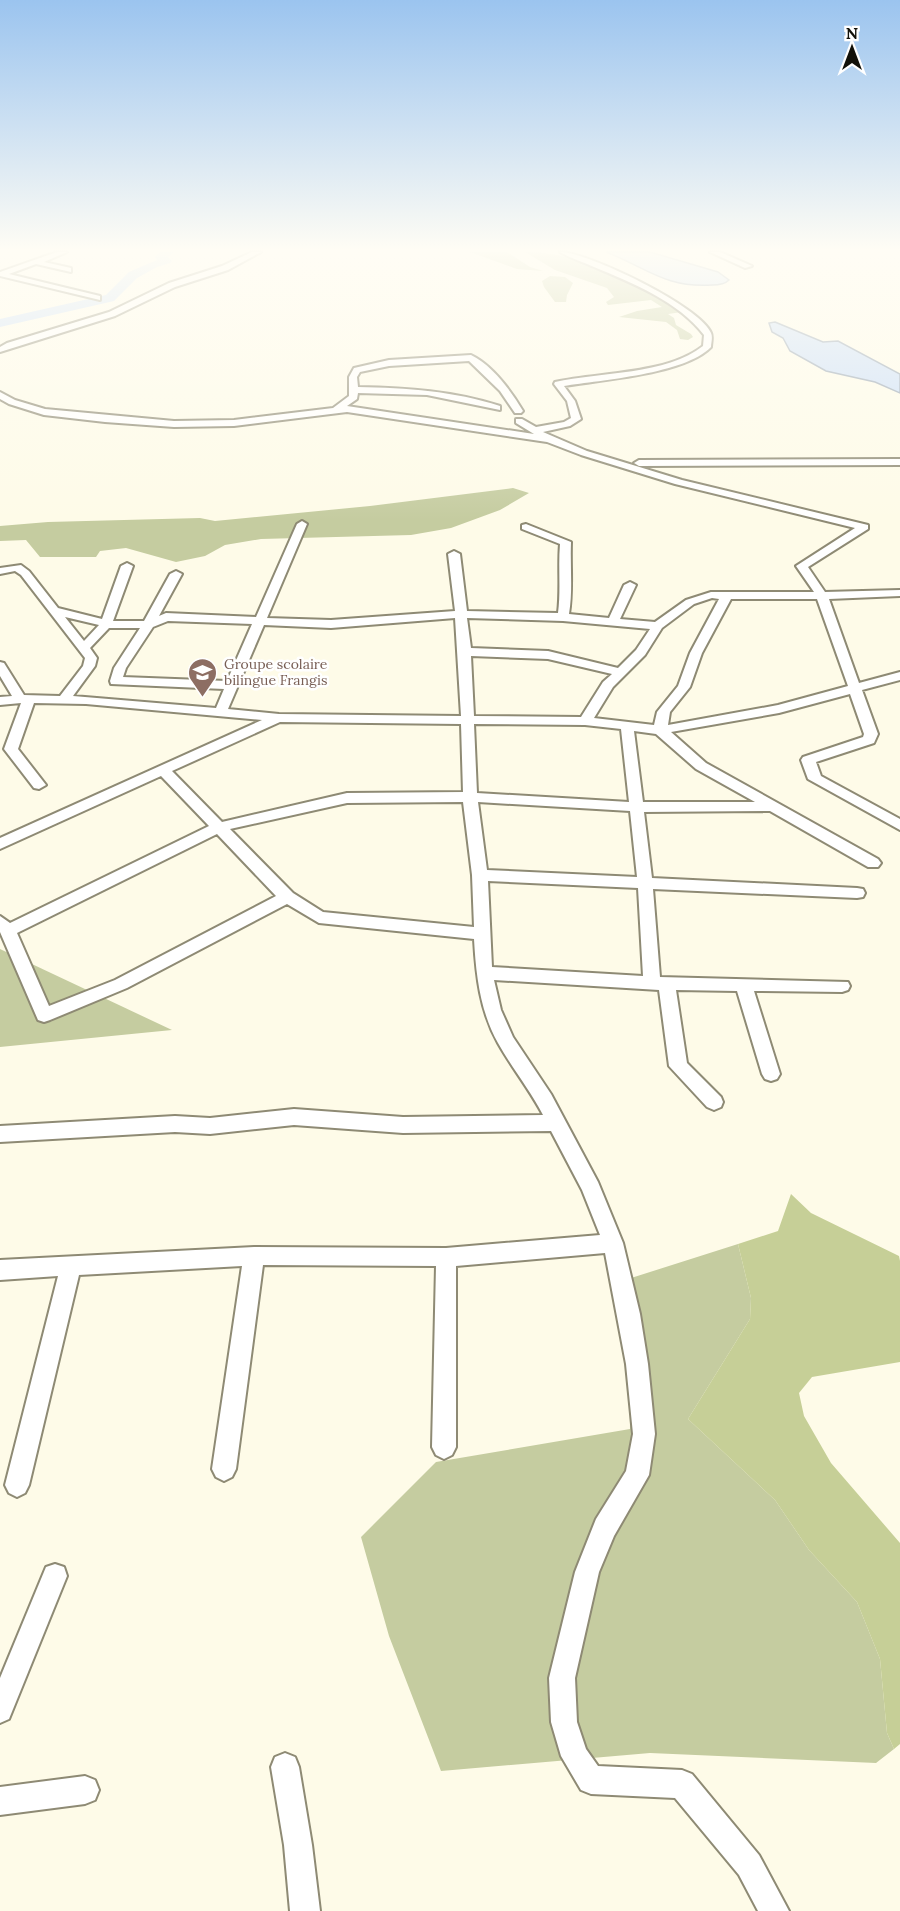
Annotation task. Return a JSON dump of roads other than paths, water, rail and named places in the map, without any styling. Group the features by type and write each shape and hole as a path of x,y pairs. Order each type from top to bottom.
{"street":[{"path":"0,350 27,341"},
{"path":"537,430 567,424 576,419 571,401 558,384 663,366 693,356 707,347 709,341"},
{"path":"354,393 353,377 357,370 368,366 471,358 512,398 519,416"},
{"path":"337,409 354,393 442,394 473,400 519,416 549,439"},
{"path":"354,393 376,401"},
{"path":"0,395 12,402 54,413 174,424 234,423 294,417 337,409 549,439 679,482 864,527 802,566 822,596 871,734 869,740 807,760 815,779 900,825"},
{"path":"389,405 483,418 501,424 519,416"},
{"path":"483,418 489,410 497,408"},
{"path":"602,458 654,465 900,462"},
{"path":"220,713 302,524"},
{"path":"526,527 566,542 564,567 567,591 563,617"},
{"path":"454,554 465,652 470,797 480,875 484,973 492,1010 505,1040 544,1099 591,1188 613,1243 629,1314 644,1434 637,1474 605,1528 584,1582 562,1678 564,1722 574,1756 591,1780 682,1784 749,1865 774,1911"},
{"path":"83,647 95,640 107,624 127,566"},
{"path":"0,571 17,567 28,577 91,658 89,666 63,700"},
{"path":"177,574 120,668 116,681 232,685"},
{"path":"613,621 630,585"},
{"path":"585,721 608,685 641,652 658,626 690,602 711,595 822,596 900,592"},
{"path":"660,730 664,712 684,687 696,653 727,595"},
{"path":"53,610 107,624 148,625 166,617 353,624 461,614 563,617 658,626"},
{"path":"465,652 548,655 619,672"},
{"path":"0,666 24,699"},
{"path":"0,701 63,700 279,718 585,721 660,730 779,710 900,676"},
{"path":"24,699 10,748 39,785"},
{"path":"0,844 279,718"},
{"path":"627,726 659,983 678,1065 714,1102"},
{"path":"660,730 701,766 873,863"},
{"path":"162,769 287,897 319,916 484,934"},
{"path":"287,897 121,984 44,1015 4,926 219,827 347,798 470,797 636,807 771,807"},
{"path":"480,875 645,881 857,893"},
{"path":"484,973 659,983 842,986"},
{"path":"744,985 771,1074"},
{"path":"0,1134 175,1124 210,1126 294,1117 403,1125 555,1123"},
{"path":"0,1270 38,1266 71,1267 254,1256 446,1257 613,1243"},
{"path":"224,1469 254,1256"},
{"path":"444,1447 446,1257"},
{"path":"17,1485 71,1267"},
{"path":"0,1710 55,1576"},
{"path":"285,1767 304,1911"},
{"path":"0,1801 85,1791"}],"water":[{"path":"785,341 838,341 900,374 900,393 875,382 826,371 790,351"}],"place":[{"name":"Groupe scolaire bilingue Frangis","path":"203,698"}]}
